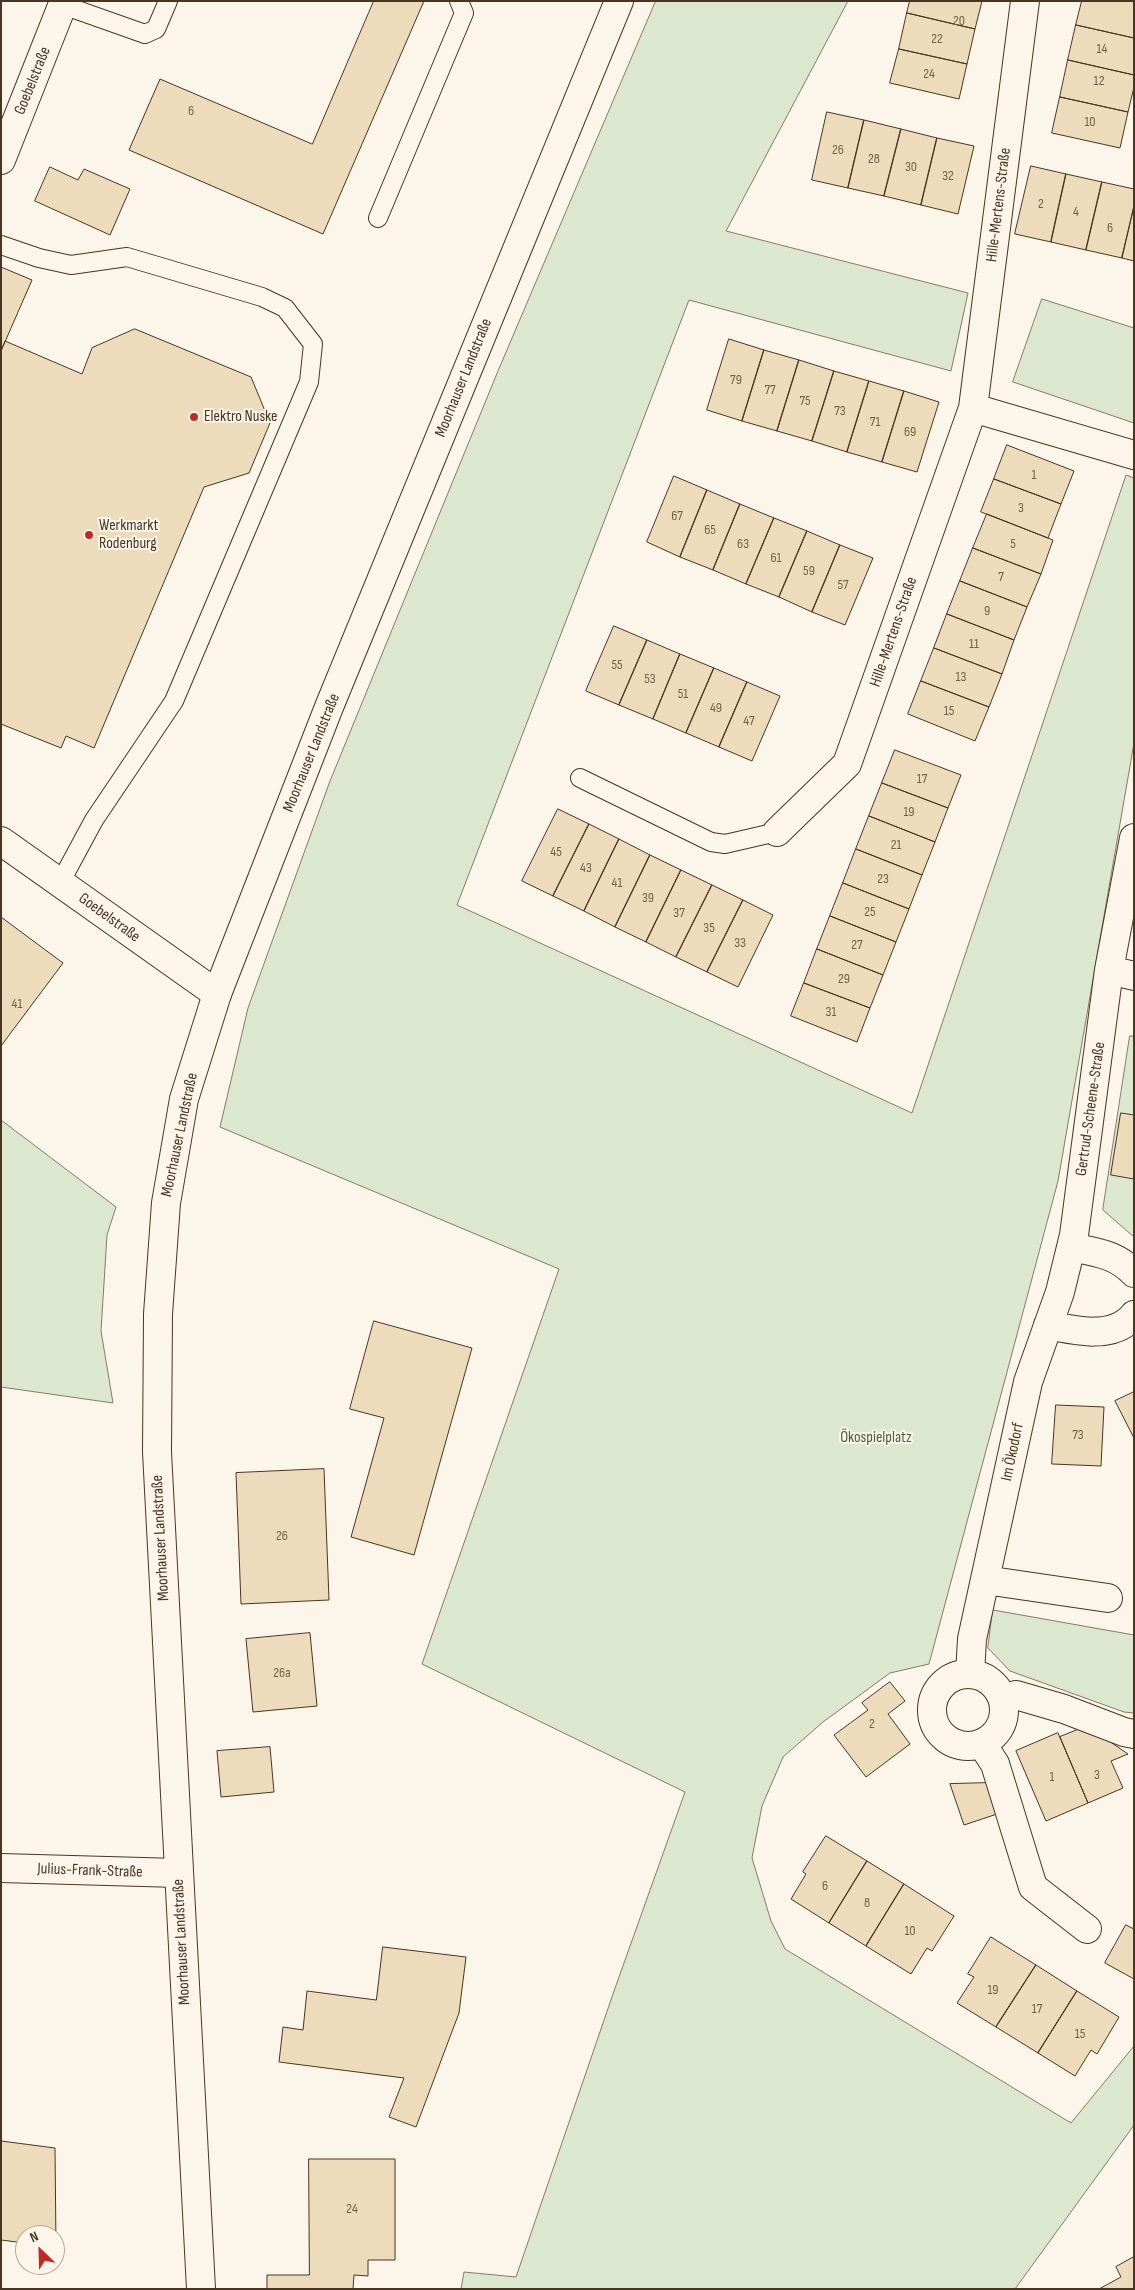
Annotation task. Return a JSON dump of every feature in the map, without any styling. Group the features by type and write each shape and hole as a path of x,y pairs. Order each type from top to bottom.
{"street":[{"name":"Moorhauser Landstraße","path":"201,2289 156,1452 158,1314 166,1203 184,1099 217,994 329,707 620,1"},
{"name":"Hille-Mertens-Straße","path":"777,832 847,764 973,408 1025,1"},
{"name":"Goebelstraße","path":"1,160 64,3"},
{"path":"973,408 1134,455"},
{"name":"Gertrud-Scheene-Straße","path":"1048,1325 1060,1292 1071,1247 1121,973 1134,838"},
{"name":"Goebelstraße","path":"1,841 217,994"},
{"path":"1071,1247 1106,1254 1120,1260 1134,1273"},
{"path":"1048,1325 1094,1332 1113,1329 1129,1322 1134,1315"},
{"name":"Im Ökodorf","path":"970,1674 972,1639 1028,1382 1048,1325"},
{"path":"985,1580 1108,1598"},
{"path":"970,1674 988,1680 998,1689 1003,1701 1004,1715 999,1729 982,1744 967,1746 951,1742 939,1731 932,1717 933,1701 941,1686 954,1677 970,1674"},
{"path":"1003,1701 1016,1696 1064,1709 1134,1734"},
{"path":"982,1744 995,1764 1033,1887 1087,1929"},
{"name":"Julius-Frank-Straße","path":"1,1868 178,1873"}],"lane":[{"path":"64,3 145,34 156,29 168,1"},
{"path":"378,218 464,13 459,1"},
{"path":"1,245 39,258 71,264 127,257 262,297 285,308 313,344 309,382 174,701 94,820 60,883"},
{"path":"580,778 711,842 725,844 777,832"}],"green space":[{"name":"Ökospielplatz","path":"656,1 848,1 726,231 968,293 951,371 689,300 457,905 912,1113 1126,475 1134,478 1134,743 1058,1181 929,1664 890,1673 823,1722 783,1757 762,1806 752,1858 771,1921 785,1949 1071,2123 1134,2046 1134,2125 1015,2289 461,2289 464,2272 516,2277 614,1991 685,1792 422,1664 559,1269 220,1127 248,1008 330,781 498,371"},
{"path":"1042,299 1134,328 1134,423 1013,382"},
{"path":"1130,1036 1134,1036 1134,1237 1103,1210"},
{"path":"1,1120 116,1207 107,1235 101,1331 113,1403 1,1387"},
{"path":"993,1610 1134,1635 1134,1713 1124,1712 1010,1671 988,1648"}],"building":[{"path":"374,1 424,1 323,234 129,150 160,79 312,144"},
{"path":"910,1 982,1 975,29 907,13"},
{"path":"1082,1 1134,1 1134,38 1076,25"},
{"path":"907,13 975,29 967,64 899,49"},
{"path":"1076,25 1134,38 1134,75 1068,60"},
{"path":"899,49 967,64 959,99 890,83"},
{"path":"1068,60 1134,75 1134,87 1128,112 1060,97"},
{"path":"1060,97 1128,112 1120,148 1052,133"},
{"path":"827,112 864,120 848,188 812,180"},
{"path":"864,120 901,129 884,196 848,188"},
{"path":"901,129 937,138 921,205 884,196"},
{"path":"937,138 974,146 958,214 921,205"},
{"path":"1031,166 1066,174 1051,242 1015,234"},
{"path":"50,167 78,180 84,169 130,189 110,235 35,201"},
{"path":"1066,174 1102,182 1086,250 1051,242"},
{"path":"1102,182 1134,189 1134,206 1122,258 1086,250"},
{"path":"1134,206 1134,261 1122,258"},
{"path":"1,267 32,280 1,351"},
{"path":"135,329 251,377 270,423 249,473 204,487 94,748 66,736 61,748 1,724 1,351 5,341 82,374 92,348"},
{"path":"729,339 764,350 742,421 707,410"},
{"path":"764,350 799,360 777,431 742,421"},
{"path":"799,360 834,371 812,441 777,431"},
{"path":"834,371 869,381 847,452 812,441"},
{"path":"869,381 904,391 882,462 847,452"},
{"path":"904,391 939,402 917,472 882,462"},
{"path":"1007,445 1074,471 1061,504 994,479"},
{"path":"674,476 707,490 680,557 647,542"},
{"path":"994,479 1061,504 1048,538 981,512"},
{"path":"707,490 740,504 713,570 680,557"},
{"path":"740,504 774,518 746,584 713,570"},
{"path":"987,514 1053,540 1041,574 973,548"},
{"path":"774,518 807,531 779,597 746,584"},
{"path":"807,531 840,545 812,612 779,597"},
{"path":"840,545 873,558 845,625 812,612"},
{"path":"973,548 1041,574 1027,607 960,581"},
{"path":"960,581 1027,607 1014,640 947,614"},
{"path":"947,614 1014,640 1002,674 934,648"},
{"path":"614,626 647,640 619,705 586,691"},
{"path":"647,640 680,654 653,719 619,705"},
{"path":"934,648 1002,674 989,707 921,681"},
{"path":"680,654 714,668 686,733 653,719"},
{"path":"714,668 747,682 719,747 686,733"},
{"path":"921,681 989,707 975,741 908,714"},
{"path":"747,682 780,696 752,761 719,747"},
{"path":"895,750 961,775 948,808 882,783"},
{"path":"882,783 948,808 935,842 869,816"},
{"path":"558,809 589,824 553,896 522,881"},
{"path":"869,816 935,842 922,875 856,849"},
{"path":"589,824 619,839 584,911 553,896"},
{"path":"619,839 650,855 615,927 584,911"},
{"path":"856,849 922,875 909,909 843,883"},
{"path":"650,855 681,870 646,942 615,927"},
{"path":"681,870 712,885 676,957 646,942"},
{"path":"843,883 909,909 896,942 830,916"},
{"path":"712,885 743,900 707,972 676,957"},
{"path":"743,900 773,915 738,987 707,972"},
{"path":"830,916 896,942 883,975 817,949"},
{"path":"1,917 63,963 1,1046"},
{"path":"817,949 883,975 870,1008 804,983"},
{"path":"804,983 870,1008 857,1042 791,1016"},
{"path":"1121,1113 1134,1115 1134,1179 1111,1175"},
{"path":"374,1321 472,1348 414,1555 351,1537 384,1418 350,1409"},
{"path":"1134,1392 1134,1438 1115,1401"},
{"path":"1056,1405 1104,1407 1101,1466 1052,1464"},
{"path":"324,1469 329,1600 241,1604 236,1473"},
{"path":"310,1633 317,1706 253,1712 246,1639"},
{"path":"890,1682 905,1701 888,1714 910,1744 866,1777 834,1735 868,1710 862,1703"},
{"path":"1087,1726 1128,1754 1111,1761 1123,1788 1088,1803 1060,1737"},
{"path":"1058,1733 1088,1803 1046,1821 1016,1751"},
{"path":"270,1747 274,1792 221,1797 217,1751"},
{"path":"987,1783 997,1814 964,1825 950,1784"},
{"path":"826,1836 867,1861 829,1923 791,1899 806,1874 803,1872"},
{"path":"867,1861 904,1884 866,1946 829,1923"},
{"path":"904,1884 954,1916 932,1951 927,1948 911,1974 866,1946"},
{"path":"1126,1925 1134,1929 1134,1979 1105,1963"},
{"path":"991,1937 1036,1965 996,2027 957,2003 974,1977 968,1974"},
{"path":"383,1947 466,1957 459,2013 416,2127 389,2117 404,2078 279,2062 283,2027 303,2030 307,1991 376,2000"},
{"path":"1036,1965 1077,1991 1038,2053 996,2027"},
{"path":"1077,1991 1119,2017 1097,2054 1091,2050 1075,2076 1038,2053"},
{"path":"1,2141 55,2148 56,2225 15,2225 15,2242 1,2240"},
{"path":"309,2159 395,2159 395,2260 368,2260 368,2276 354,2275 353,2289 267,2289 267,2275 309,2275"},
{"path":"1134,2257 1134,2289 1099,2289 1121,2277 1116,2267"}],"place":[{"name":"Elektro Nuske","path":"194,417"},
{"name":"Werkmarkt Rodenburg","path":"89,535"}]}
